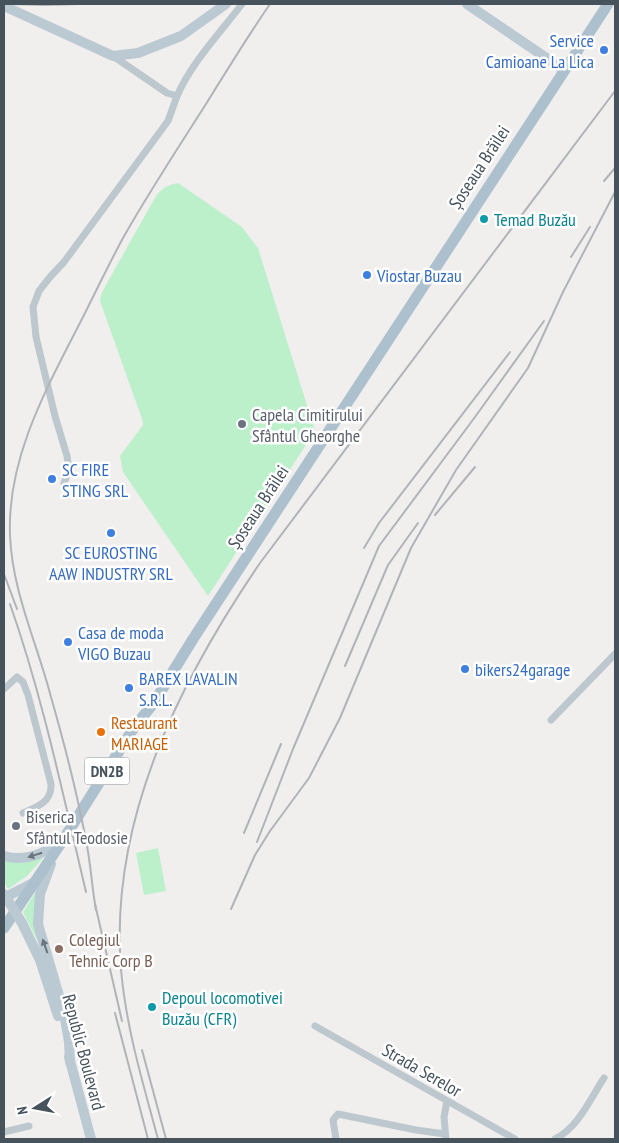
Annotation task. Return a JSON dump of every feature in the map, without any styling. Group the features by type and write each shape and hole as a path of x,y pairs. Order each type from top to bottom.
{"main road":[{"path":"4,6 113,56 138,53 181,36 226,4"},
{"path":"467,4 564,70"},
{"name":"Șoseaua Brăilei","path":"4,928 63,840 135,726 153,704 183,654 608,4"},
{"path":"4,856 19,859 40,855 63,840"},
{"path":"63,840 43,884 38,917 40,932 64,1013 70,1062"},
{"path":"4,898 35,882"},
{"name":"Republic Boulevard","path":"4,894 22,923 40,960 56,1006 91,1139"}],"street":[{"path":"64,483 69,470 67,456 55,416 36,337 33,306 39,291 64,262 168,121 177,96 199,59 242,4"},
{"path":"113,56 167,92 177,96"},
{"path":"551,720 615,654"},
{"path":"4,690 17,678 23,682 51,784 50,794 42,804 23,813"},
{"name":"Strada Serelor","path":"315,1026 515,1139"},
{"path":"556,1139 567,1133 574,1126 604,1078"},
{"path":"336,1139 333,1120 338,1114 446,1137 444,1117 447,1101"},
{"path":"4,1132 29,1126"}],"green space":[{"path":"178,183 242,227 258,248 315,431 208,596 123,472 120,456 143,425 100,301 107,283 156,196 166,187"},
{"path":"158,848 166,891 144,895 136,853"},
{"path":"44,857 27,876 8,889 4,881 4,861 32,861"},
{"path":"37,892 38,942 23,912"}],"railway":[{"path":"12,4 79,4"},
{"path":"96,910 87,846 71,771 15,576 10,535 15,477 32,422 44,395 123,238 270,4"},
{"path":"158,1139 136,1055 123,991 120,914 126,860 138,807 156,755 177,705 202,656 260,563 615,91"},
{"path":"604,181 615,168"},
{"path":"231,909 255,855 309,778 340,718 411,548 456,470 528,368 563,292 615,192"},
{"path":"571,257 590,227"},
{"path":"257,842 293,749 379,546 544,321"},
{"path":"364,548 379,523 510,352"},
{"path":"435,515 475,467"},
{"path":"345,666 388,565 418,523"},
{"path":"4,574 17,609"},
{"path":"10,604 33,675 61,783 86,892"},
{"path":"244,833 281,744"},
{"path":"95,904 122,1021"},
{"path":"115,1013 148,1139"},
{"path":"142,1050 166,1139"}],"place":[{"name":"Service Camioane La Lica","path":"604,50"},
{"name":"Temad Buzău","path":"484,219"},
{"name":"Viostar Buzau","path":"367,275"},
{"name":"Capela Cimitirului Sfântul Gheorghe","path":"242,424"},
{"name":"SC FIRE STING SRL","path":"52,479"},
{"name":"SC EUROSTING AAW INDUSTRY SRL","path":"111,533"},
{"name":"Casa de moda VIGO Buzau","path":"68,642"},
{"name":"bikers24garage","path":"465,669"},
{"name":"BAREX LAVALIN S.R.L.","path":"129,688"},
{"name":"Restaurant MARIAGE","path":"101,732"},
{"name":"Biserica Sfântul Teodosie","path":"16,826"},
{"name":"Colegiul Tehnic Corp B","path":"59,949"},
{"name":"Depoul locomotivei Buzău (CFR)","path":"152,1007"}]}
